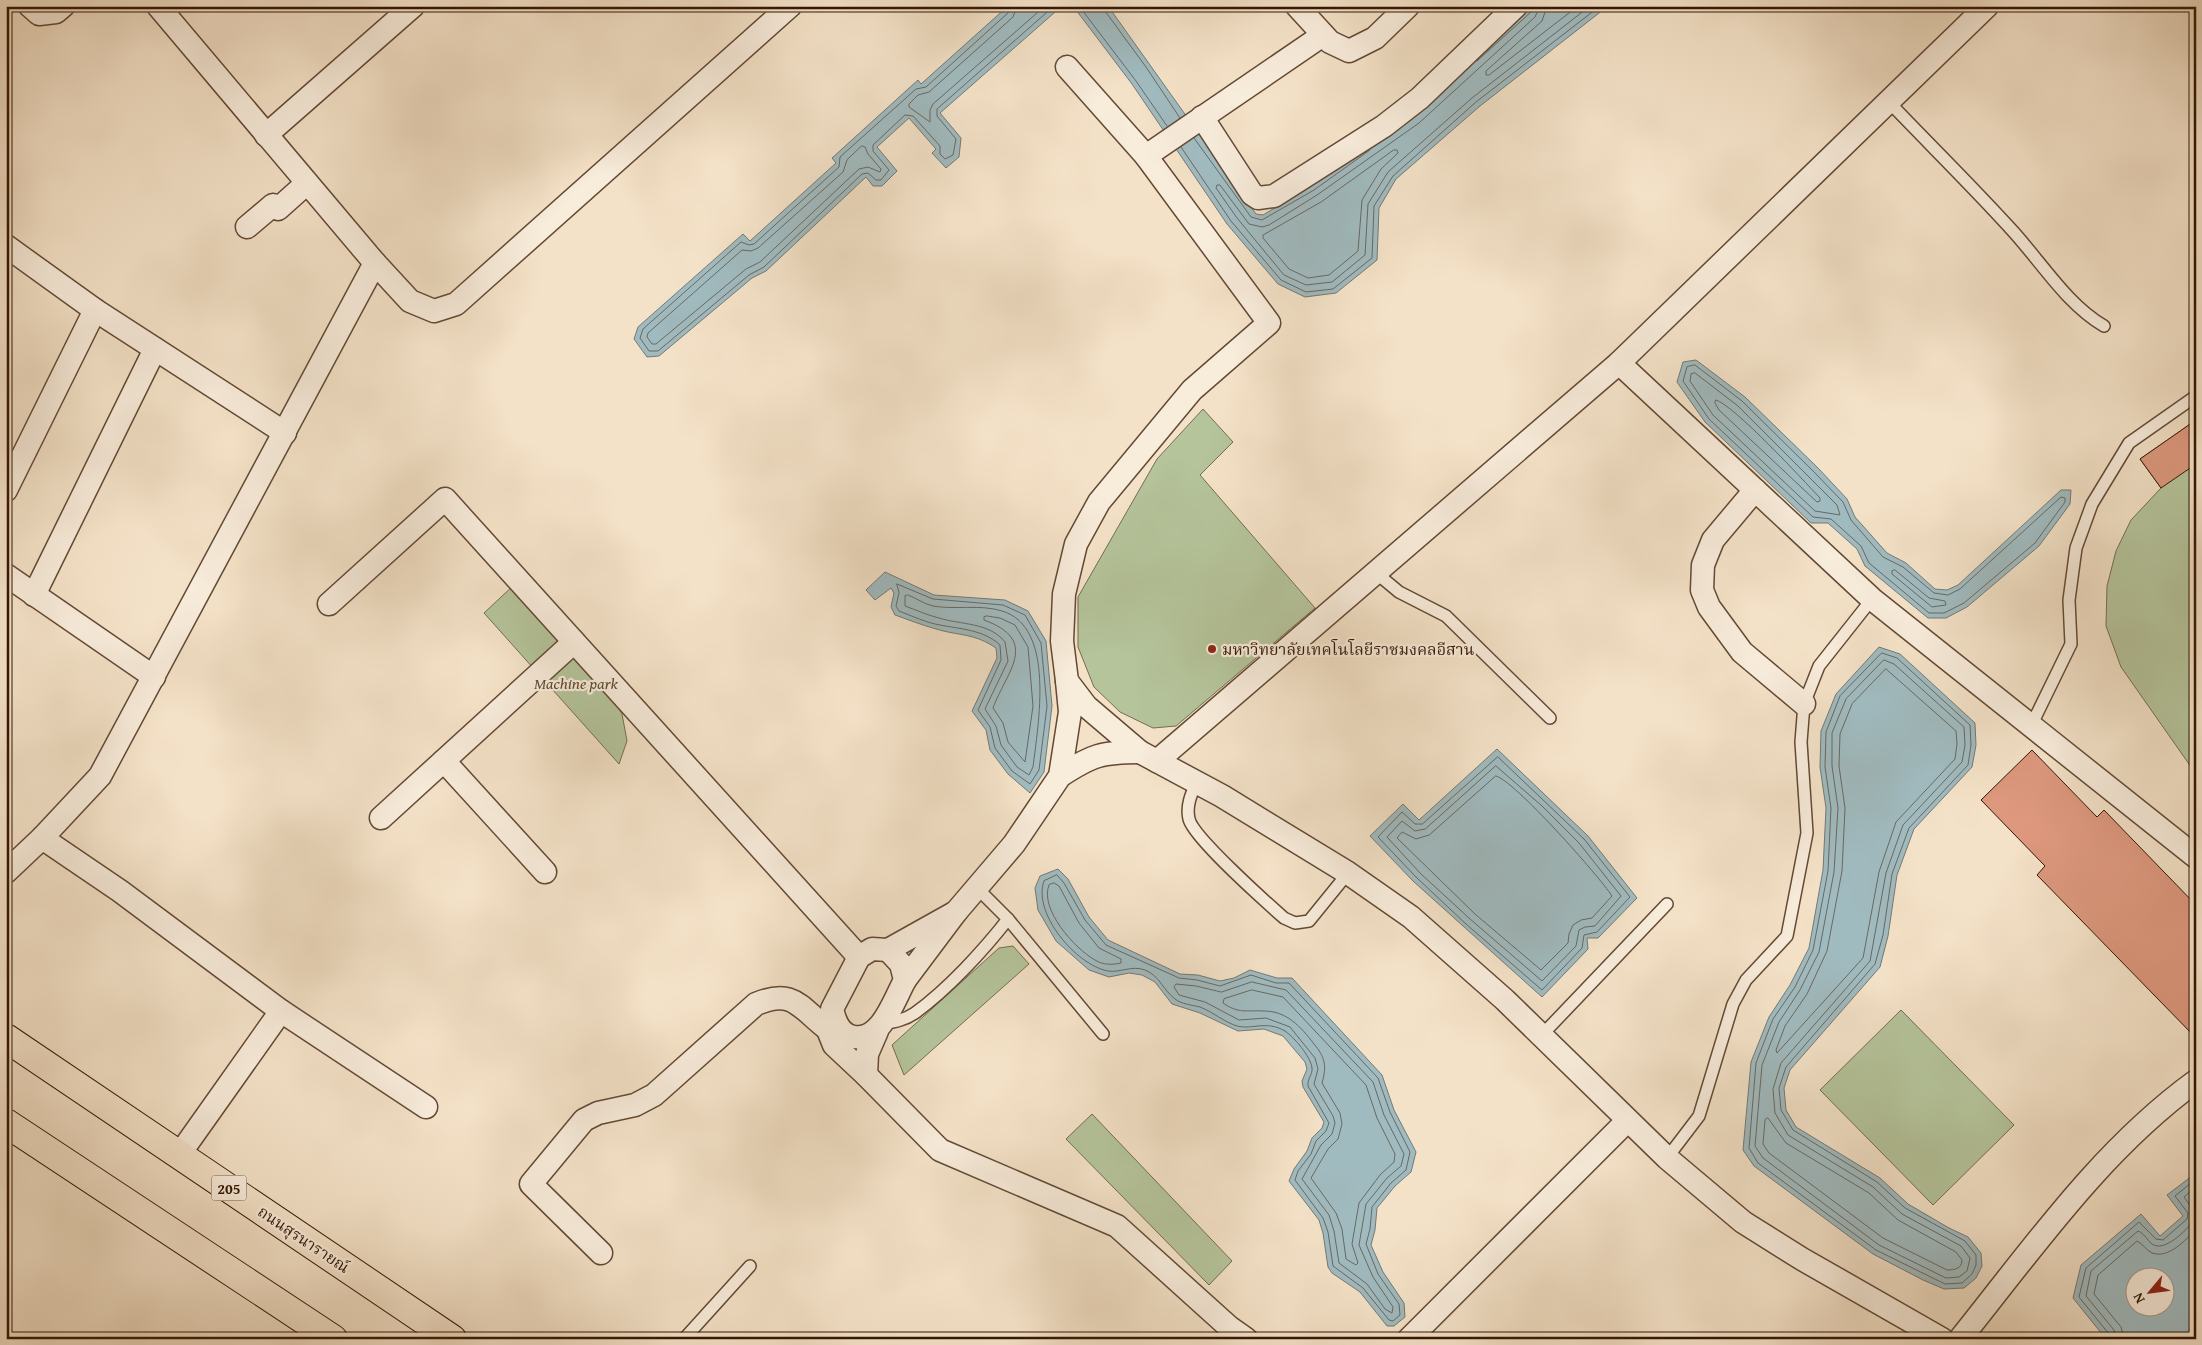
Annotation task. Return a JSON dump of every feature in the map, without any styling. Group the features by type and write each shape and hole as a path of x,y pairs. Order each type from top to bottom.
{"main road":[{"name":"ถนนสุรนารายณ์","path":"6,1038 452,1339"},
{"path":"6,1123 333,1339"}],"street":[{"path":"30,6 39,14 56,12 63,6"},
{"path":"158,6 375,263 410,301 434,311 456,304 790,6"},
{"path":"266,135 413,6"},
{"path":"1297,6 1330,42 1350,51 1375,38 1408,6"},
{"path":"1201,117 1252,194 1258,198 1274,196 1384,126 1420,98 1516,6"},
{"path":"866,1075 867,1054 878,1028 905,980 956,912 1014,844 1060,776 1082,762 1108,752 1148,756 1375,572 1618,363 1986,6"},
{"path":"1146,156 1201,117 1324,36"},
{"path":"1060,776 1070,712 1062,641 1064,594 1076,544 1100,502 1192,390 1269,323 1146,156 1067,68"},
{"path":"247,227 273,205 278,209 307,183"},
{"path":"6,246 95,310 285,433"},
{"path":"6,872 42,838 100,776 375,263"},
{"path":"6,490 95,310"},
{"path":"34,594 155,349"},
{"path":"1618,363 1872,599 2196,856"},
{"path":"1755,490 1713,540 1703,565 1702,590 1709,607 1742,652 1804,704"},
{"path":"329,604 445,499 858,957"},
{"path":"6,575 154,677"},
{"path":"381,818 574,642"},
{"path":"1068,681 1086,706 1148,756 1196,782 1348,872 1411,917 1505,1000 1667,1158 1743,1222 1802,1260 1942,1339"},
{"path":"444,761 546,872"},
{"path":"42,838 120,890 281,1010 426,1108"},
{"path":"956,912 888,950 872,949 858,957 828,1018 834,1045 940,1150 1117,1226 1246,1339"},
{"path":"888,950 901,964 905,980"},
{"path":"601,1253 531,1184 584,1120 598,1113 635,1106 654,1095 756,1004 773,997 783,996 828,1018 847,1036 863,1039 878,1028"},
{"path":"179,1155 281,1010"},
{"path":"1960,1339 2079,1191 2134,1131 2196,1080"},
{"path":"1409,1339 1627,1121"}],"lane":[{"path":"1889,102 2010,228 2090,318 2104,326"},
{"path":"2031,726 2071,644 2069,600 2076,548 2092,504 2129,443 2196,396"},
{"path":"1375,572 1399,592 1446,616 1550,718"},
{"path":"1667,1158 1699,1116 1733,1004 1746,980 1788,936 1807,833 1800,742 1804,704 1820,666 1872,599"},
{"path":"1196,782 1189,799 1190,823 1204,840 1284,918 1295,923 1309,921 1348,872"},
{"path":"977,888 1008,919 1103,1034"},
{"path":"1541,1036 1667,904"},
{"path":"878,1028 914,1013 947,985 1008,919"},
{"path":"684,1339 750,1266"}],"green space":[{"path":"1203,409 1233,442 1200,475 1315,608 1176,726 1153,728 1120,712 1094,687 1078,647 1078,597 1157,459"},
{"path":"2196,420 2196,774 2121,667 2106,626 2107,586 2116,551 2131,520 2161,488 2140,459"},
{"name":"Machine park","path":"515,584 609,688 622,714 627,741 619,764 484,613"},
{"path":"1013,946 1029,964 904,1075 892,1045 999,948"},
{"path":"1901,1010 2014,1125 1933,1205 1820,1090"},
{"path":"1092,1114 1232,1261 1209,1285 1066,1139"}],"water":[{"path":"1008,6 1062,6 940,113 961,138 959,157 946,168 932,153 936,149 909,118 877,147 897,171 882,186 873,186 866,177 766,271 752,278 659,356 647,357 634,339 638,327 743,234 750,241 836,163 832,158 918,80 921,84"},
{"path":"1073,6 1108,6 1256,214 1263,215 1311,186 1354,155 1531,6 1608,6 1480,106 1396,179 1379,208 1377,260 1336,293 1305,297 1278,284 1227,224 1132,84"},
{"path":"1696,360 1745,397 1818,468 1847,499 1855,517 1887,553 1906,563 1935,589 1947,590 1958,585 2061,490 2071,490 2070,504 2039,546 1967,607 1946,618 1928,618 1865,566 1857,549 1828,523 1811,523 1705,422 1677,382 1683,362"},
{"path":"885,572 934,595 1005,600 1028,611 1046,641 1052,706 1044,772 1030,793 1008,774 990,750 986,730 972,711 997,658 996,648 973,637 936,629 895,615 891,607 894,593 891,588 875,600 866,590"},
{"path":"1879,647 1900,654 1975,723 1976,745 1972,767 1914,829 1897,875 1888,936 1880,967 1790,1070 1784,1088 1786,1110 1796,1127 1880,1178 1908,1204 1968,1237 1981,1253 1982,1266 1976,1278 1964,1288 1944,1289 1873,1254 1754,1166 1743,1150 1751,1062 1769,1017 1790,985 1809,948 1823,870 1826,808 1820,767 1821,731 1836,694"},
{"path":"1497,749 1588,836 1637,898 1598,938 1587,938 1588,949 1542,997 1413,881 1370,836 1403,804 1419,820"},
{"path":"1058,869 1068,879 1089,917 1108,940 1180,974 1198,975 1220,981 1234,978 1250,970 1277,978 1292,978 1382,1075 1394,1110 1416,1152 1411,1172 1395,1186 1377,1208 1375,1230 1371,1245 1383,1272 1404,1303 1405,1317 1394,1326 1387,1326 1360,1292 1332,1273 1328,1267 1319,1220 1289,1181 1294,1169 1307,1151 1312,1138 1322,1128 1324,1122 1303,1087 1302,1081 1307,1069 1305,1062 1283,1036 1264,1029 1238,1031 1200,1013 1172,1004 1155,982 1142,975 1129,973 1109,977 1089,970 1056,941 1038,910 1035,888 1040,876"},
{"path":"2196,1173 2196,1324 2180,1339 2106,1339 2073,1298 2081,1265 2141,1214 2160,1236 2183,1216 2167,1195"}],"building":[{"path":"2196,420 2196,464 2161,488 2140,459"},
{"path":"2032,750 2097,817 2104,810 2196,905 2196,1038 2037,875 2045,866 1981,800"}],"place":[{"name":"มหาวิทยาลัยเทคโนโลยีราชมงคลอีสาน","path":"1212,649"}]}
